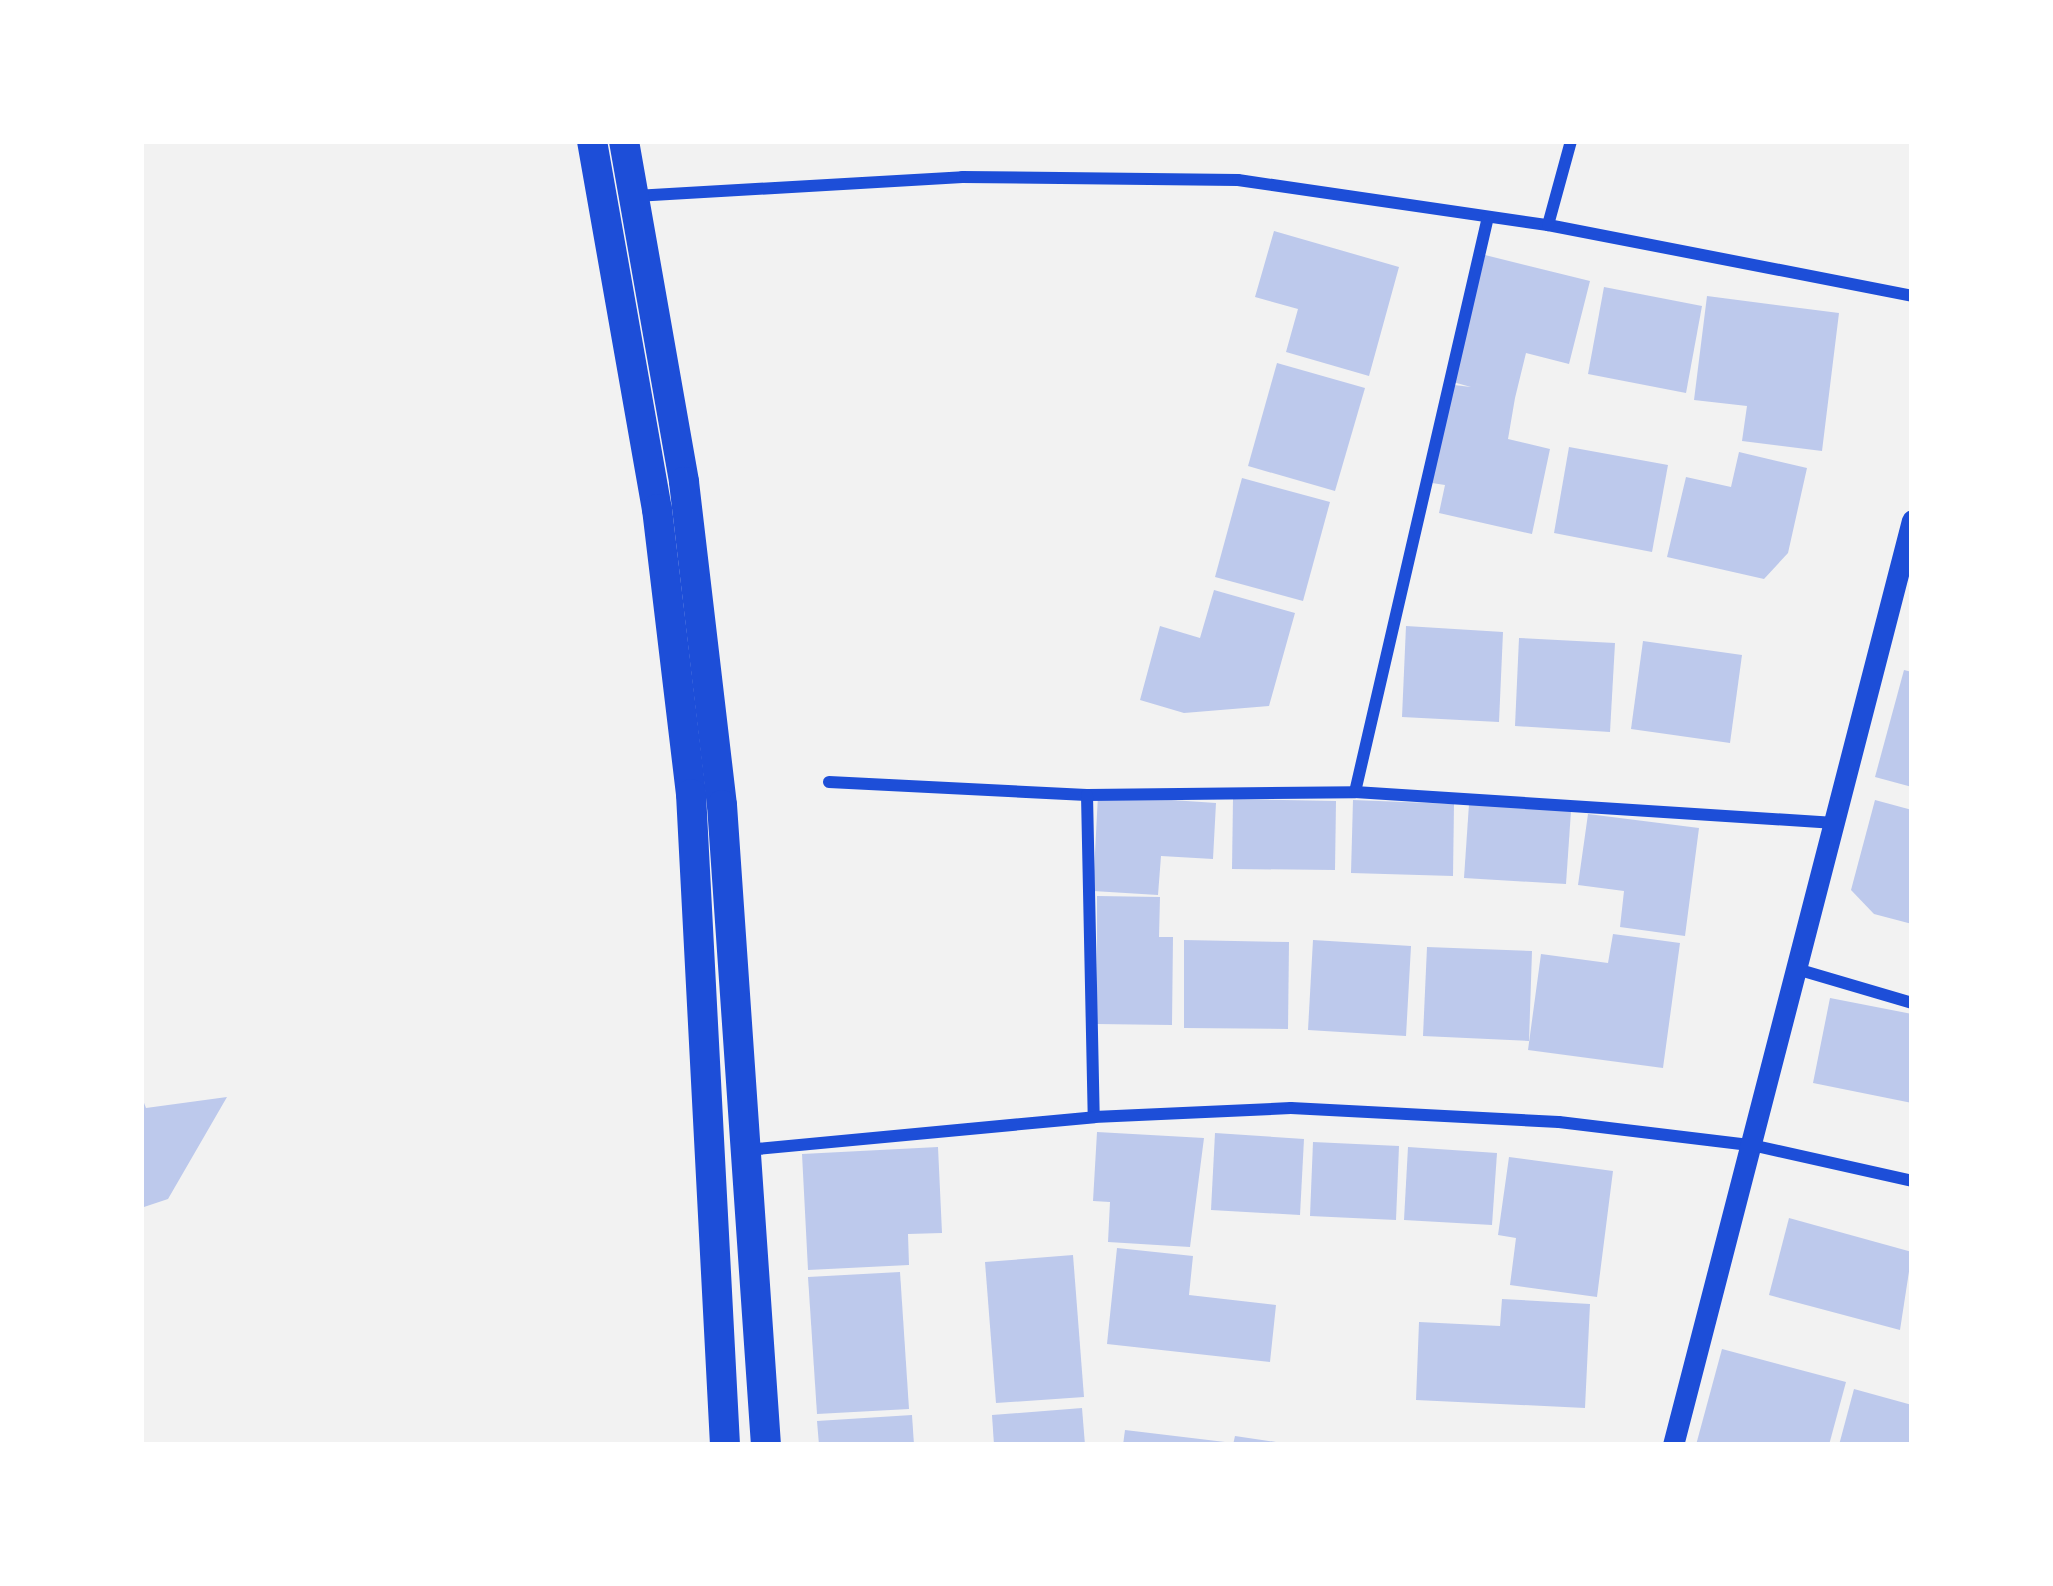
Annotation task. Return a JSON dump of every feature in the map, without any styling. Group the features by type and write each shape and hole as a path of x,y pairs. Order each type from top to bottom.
{"main road":[{"path":"592,141 657,509 691,794 724,1445"},
{"path":"624,141 707,666 766,1445"}],"street":[{"path":"1548,226 1571,141"},
{"path":"604,197 962,178 1238,180 1548,226 1912,296"},
{"path":"1355,792 1488,217"},
{"path":"1673,1445 1756,1147 1912,520"},
{"path":"829,782 1088,796 1355,792 1837,823"},
{"path":"1088,796 1094,1117"},
{"path":"1800,970 1912,1003"},
{"path":"746,1150 1094,1117 1291,1108 1559,1122 1756,1147 1912,1181"}],"building":[{"path":"1274,231 1399,267 1369,376 1286,352 1298,309 1255,297"},
{"path":"1485,255 1590,281 1569,364 1526,353 1515,398 1508,439 1550,449 1532,534 1439,513 1445,485 1432,483 1454,385 1471,387 1453,382"},
{"path":"1604,287 1702,306 1686,393 1588,374"},
{"path":"1707,296 1839,313 1822,451 1742,441 1747,406 1694,400"},
{"path":"1277,363 1365,388 1335,491 1248,466"},
{"path":"1569,447 1668,465 1652,552 1554,533"},
{"path":"1739,452 1807,468 1788,553 1764,579 1667,557 1686,477 1731,487"},
{"path":"1242,478 1330,502 1303,601 1215,577"},
{"path":"1214,590 1295,613 1269,706 1184,713 1140,700 1160,626 1200,638"},
{"path":"1406,626 1503,632 1499,722 1402,717"},
{"path":"1519,638 1615,643 1610,732 1515,726"},
{"path":"1643,641 1742,655 1730,743 1631,729"},
{"path":"1904,670 1912,672 1912,787 1875,777"},
{"path":"1098,795 1216,803 1213,859 1161,856 1158,895 1093,891"},
{"path":"1233,799 1336,801 1335,870 1232,869"},
{"path":"1353,800 1454,804 1453,876 1351,873"},
{"path":"1875,800 1912,810 1912,924 1874,914 1851,890"},
{"path":"1469,804 1571,811 1566,884 1464,878"},
{"path":"1588,814 1699,828 1685,936 1620,927 1624,891 1578,885"},
{"path":"1097,896 1160,897 1159,937 1173,937 1172,1025 1097,1024"},
{"path":"1613,934 1680,943 1663,1068 1528,1050 1541,954 1608,963"},
{"path":"1184,940 1289,942 1288,1029 1184,1028"},
{"path":"1313,940 1411,946 1406,1036 1308,1030"},
{"path":"1427,947 1532,951 1529,1041 1423,1036"},
{"path":"1830,998 1912,1014 1912,1103 1813,1083"},
{"path":"141,1095 146,1108 227,1097 168,1199 141,1208"},
{"path":"1097,1132 1204,1138 1190,1247 1108,1242 1110,1202 1093,1201"},
{"path":"1215,1133 1304,1139 1300,1215 1211,1210"},
{"path":"1313,1142 1399,1146 1396,1220 1310,1216"},
{"path":"938,1147 942,1233 908,1234 909,1265 808,1270 802,1154"},
{"path":"1408,1147 1497,1153 1492,1225 1404,1220"},
{"path":"1509,1157 1613,1171 1597,1297 1510,1285 1516,1238 1498,1235"},
{"path":"1789,1218 1912,1252 1900,1330 1769,1295"},
{"path":"1117,1248 1193,1256 1189,1295 1276,1305 1270,1362 1107,1344"},
{"path":"1073,1255 1084,1397 996,1403 985,1262"},
{"path":"900,1272 909,1409 817,1414 808,1277"},
{"path":"1502,1299 1590,1304 1585,1408 1416,1400 1419,1322 1500,1326"},
{"path":"1722,1349 1846,1382 1829,1445 1696,1445"},
{"path":"1854,1389 1912,1405 1912,1445 1839,1445"},
{"path":"1082,1408 1085,1445 994,1445 992,1415"},
{"path":"912,1415 914,1445 819,1445 817,1421"},
{"path":"1125,1430 1225,1442 1225,1445 1123,1445"},
{"path":"1235,1436 1276,1442 1276,1445 1233,1445"}]}
